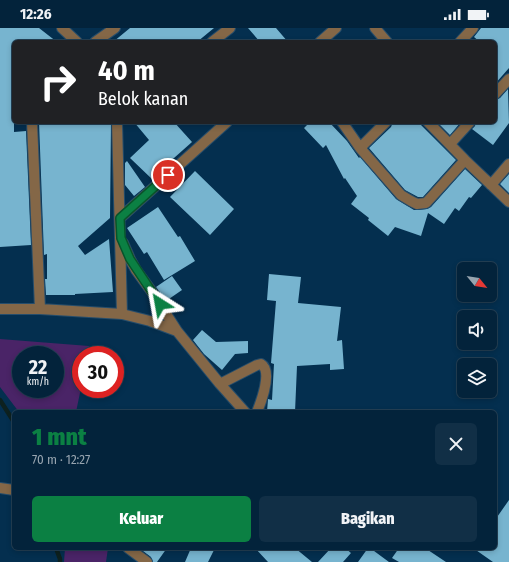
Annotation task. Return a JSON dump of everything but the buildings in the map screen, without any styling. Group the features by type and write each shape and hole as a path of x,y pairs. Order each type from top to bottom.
{"street":[{"path":"62,28 74,40"},
{"path":"98,40 115,28"},
{"path":"215,40 230,28"},
{"path":"322,40 336,28"},
{"path":"375,28 385,40"},
{"path":"462,40 473,28"},
{"path":"497,92 509,79"},
{"path":"32,124 40,310"},
{"path":"117,124 122,314"},
{"path":"120,218 225,124"},
{"path":"343,124 360,148 402,195 417,204 426,203 465,160"},
{"path":"360,148 384,124"},
{"path":"430,124 509,202"},
{"path":"450,144 468,124"},
{"path":"491,185 509,164"},
{"path":"121,238 136,270 177,331 239,410"},
{"path":"0,309 122,314 150,321 177,331"},
{"path":"220,384 257,365 261,364 264,366 266,370 266,381 264,393 258,410"},
{"path":"0,488 12,490"},
{"path":"131,550 147,562"}],"shaded area":[{"path":"0,339 89,346 72,346 72,398 79,398 76,410 17,410 0,387"},
{"path":"65,550 108,550 106,562 64,562"}],"waterway":[{"path":"0,400 12,419"},
{"path":"57,550 60,562"}],"route":[{"path":"160,304 130,259 121,238 120,218 168,175"}]}
